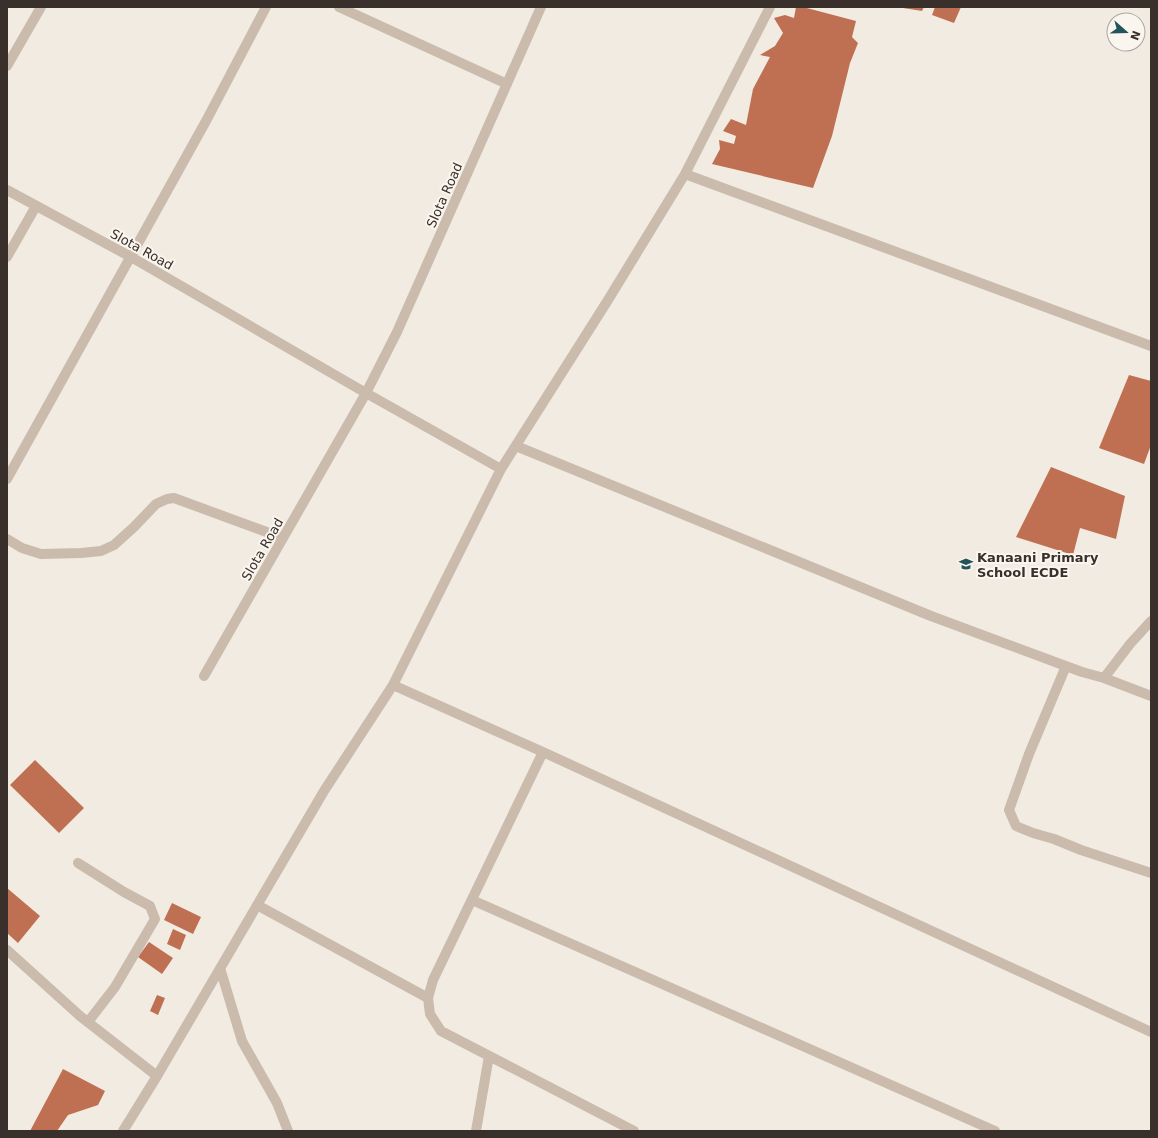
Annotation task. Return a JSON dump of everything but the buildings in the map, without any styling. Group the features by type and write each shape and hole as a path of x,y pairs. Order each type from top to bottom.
{"street":[{"path":"7,66 41,7"},
{"path":"7,479 206,121 266,7"},
{"path":"339,7 507,84"},
{"name":"Slota Road","path":"204,676 366,393 397,332 541,7"},
{"path":"123,1131 157,1076 324,791 393,685 501,469 608,300 685,174 770,7"},
{"path":"685,174 1151,346"},
{"name":"Slota Road","path":"7,190 131,257 501,469"},
{"path":"7,257 36,206"},
{"path":"516,446 931,616 1151,696"},
{"path":"7,539 22,548 41,554 101,551 114,546 156,504 167,499 174,498 283,538"},
{"path":"1104,678 1130,644 1151,621"},
{"path":"1066,666 1009,810 1016,826 1081,850 1151,873"},
{"path":"393,685 543,752 1151,1032"},
{"path":"543,752 433,980 428,998 430,1014 440,1031 634,1131"},
{"path":"78,863 124,892 150,906 155,919 115,987 88,1022"},
{"path":"472,900 995,1131"},
{"path":"257,905 428,998"},
{"path":"7,950 88,1022 157,1076"},
{"path":"220,968 242,1041 277,1103 288,1131"},
{"path":"476,1131 489,1056"}],"place":[{"name":"Kanaani Primary School ECDE","path":"966,564"}]}
